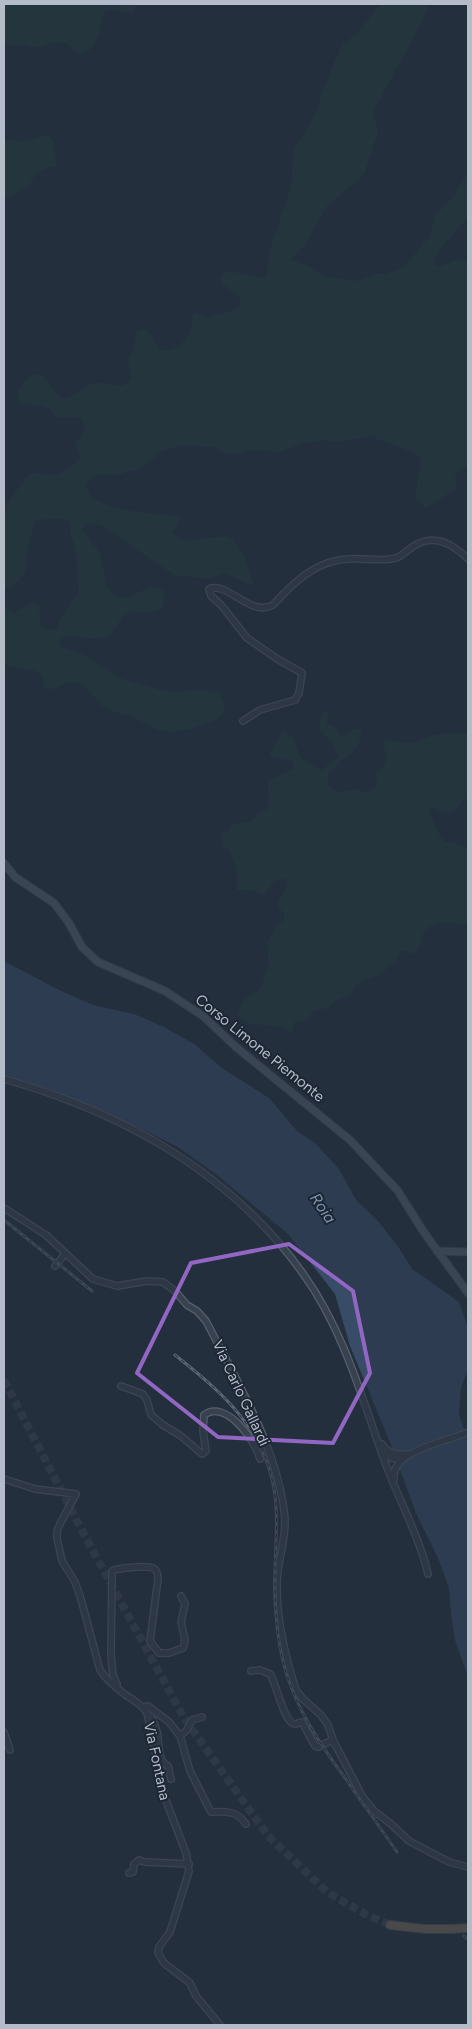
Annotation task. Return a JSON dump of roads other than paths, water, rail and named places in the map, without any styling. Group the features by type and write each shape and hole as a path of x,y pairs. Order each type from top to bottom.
{"highway":[{"path":"390,1925 425,1929 468,1928"}],"main road":[{"name":"Corso Limone Piemonte","path":"4,863 15,877 54,903 69,923 82,947 98,962 165,991 203,1016 236,1047 350,1140 398,1191 437,1251 468,1292"},
{"path":"437,1251 468,1252"}],"street":[{"path":"243,721 260,710 295,700 299,692 302,672 279,660 246,638 222,606 211,596 211,588 219,588 258,608 267,608 273,605 302,576 316,567 338,560 391,560 401,557 413,546 425,541 436,540 455,547 468,559"},
{"path":"4,1079 115,1120 173,1151 228,1190 270,1234 305,1276 328,1315 378,1439 386,1465 395,1482 424,1558 428,1574"},
{"name":"Via Carlo Gallardi","path":"4,1208 46,1235 89,1276 104,1283 117,1286 148,1281 163,1282 206,1321 247,1399 260,1430 273,1467 284,1511 285,1523 279,1559 278,1608 293,1678 299,1694 321,1715 328,1725 333,1740 362,1796 374,1811 409,1841 449,1862 468,1867"},
{"path":"55,1266 65,1254"},
{"path":"121,1386 142,1394 147,1400 151,1415 162,1425 181,1436 202,1454 206,1451 203,1431 204,1416 209,1411 226,1413 249,1436 260,1459"},
{"path":"249,1436 260,1430"},
{"path":"382,1452 399,1457 468,1432"},
{"path":"378,1439 390,1455"},
{"path":"386,1465 390,1455"},
{"path":"395,1482 394,1468 399,1457"},
{"name":"Via Fontana","path":"4,1479 35,1489 76,1494 57,1530 62,1561 78,1590 100,1670 106,1679 145,1706 165,1798 186,1853 188,1864 187,1882 170,1932 158,1947 158,1953 164,1963 190,1983 196,1996 220,2025"},
{"path":"133,1699 118,1686 113,1675 111,1573 115,1569 152,1567 156,1570 158,1578 150,1641 158,1653 170,1653 183,1648 185,1640 181,1622 185,1604 181,1596"},
{"path":"251,1671 260,1670 270,1674 282,1709 291,1723 302,1722 315,1746 333,1740"},
{"path":"145,1706 165,1719 180,1736 190,1771 211,1812 236,1813 246,1824"},
{"path":"145,1706 157,1731 161,1759 168,1766 171,1779"},
{"path":"180,1736 187,1730 192,1720 202,1717"},
{"path":"4,1732 10,1750"},
{"path":"129,1872 133,1872 134,1864 139,1860 145,1862 188,1864"}],"water":[{"name":"Roia","path":"4,961 57,989 93,1005 134,1014 164,1027 194,1044 222,1068 269,1098 298,1132 315,1143 339,1169 356,1200 378,1221 399,1248 412,1269 459,1302 468,1328 468,1370 461,1388 459,1414 468,1443 468,1677 455,1640 449,1588 438,1558 416,1513 389,1440 350,1346 335,1294 288,1234 217,1175 178,1147 108,1113 45,1088 4,1076"}],"tunnel":[{"path":"4,1380 80,1527 184,1718 268,1836 327,1892 365,1914 390,1925"}],"railway":[{"path":"4,1220 92,1291"},
{"path":"175,1355 226,1399 240,1415 263,1452 270,1473 276,1504 276,1617 279,1643 290,1684 303,1713 318,1739 397,1852"},
{"path":"464,1936 468,1939"}]}
